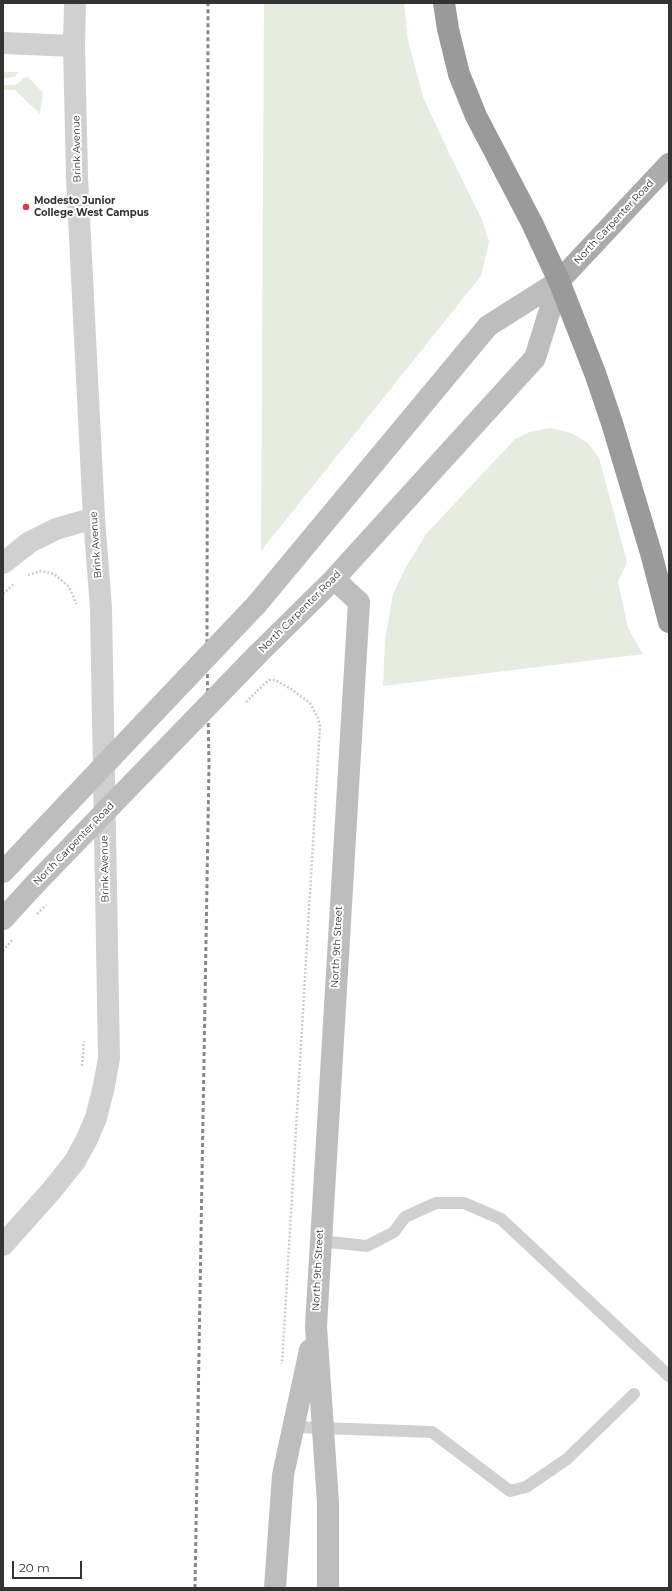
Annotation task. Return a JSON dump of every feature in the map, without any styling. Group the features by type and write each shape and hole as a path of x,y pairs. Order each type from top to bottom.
{"highway":[{"path":"444,3 448,29 459,74 476,116 532,223 558,281 595,373 612,423 651,553 669,622"}],"main road":[{"name":"North Carpenter Road","path":"3,872 257,604 488,326 558,281 650,182 669,164"},
{"name":"North Carpenter Road","path":"3,919 257,655 334,579 535,358 558,281"},
{"name":"North 9th Street","path":"328,1588 328,1503 316,1326 359,602 334,579"},
{"name":"North 9th Street","path":"275,1588 284,1475 316,1326"}],"street":[{"name":"Brink Avenue","path":"3,1245 52,1190 75,1161 96,1118 109,1058 101,615 94,518 77,177 74,46 75,3"},
{"path":"3,43 74,46"},
{"path":"3,563 30,542 56,529 94,518"}],"lane":[{"path":"320,1241 367,1246 394,1232 405,1217 436,1203 464,1203 501,1219 669,1376"},
{"path":"294,1427 432,1432 510,1491 526,1488 566,1459 634,1394"}],"path":[{"path":"257,691 269,680 278,681 310,704 318,718 320,725 281,1366"}],"shaded area":[{"path":"264,3 404,3 408,40 423,97 482,220 489,242 481,276 261,551"},
{"path":"3,72 18,72 15,77 3,78"},
{"path":"28,77 43,93 40,114 15,90 3,90 3,85 14,85 19,83 23,78"},
{"path":"550,428 571,433 588,443 599,458 627,562 618,582 628,628 643,654 383,686 385,640 393,594 406,567 427,533 515,439 530,432"}],"railway":[{"path":"195,1588 209,766 207,653 208,3"}],"place":[{"name":"Modesto Junior College West Campus","path":"26,207"}]}
